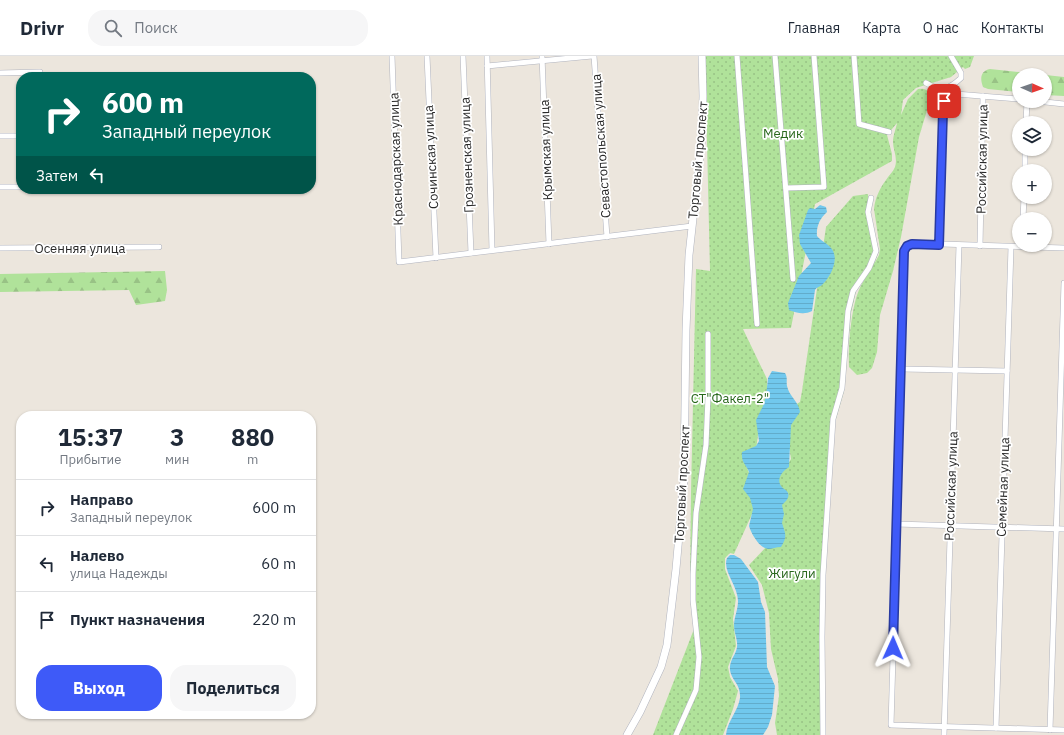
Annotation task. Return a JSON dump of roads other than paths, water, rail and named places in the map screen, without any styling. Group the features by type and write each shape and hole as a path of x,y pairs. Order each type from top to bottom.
{"street":[{"name":"Краснодарская улица","path":"392,56 399,262 436,258"},
{"name":"Сочинская улица","path":"427,56 436,258"},
{"name":"Грозненская улица","path":"463,56 471,254"},
{"path":"487,56 492,250"},
{"path":"488,66 542,58 593,56"},
{"name":"Севастопольская улица","path":"593,56 607,236"},
{"name":"Торговый проспект","path":"627,735 654,683 661,666 668,637 677,561 683,486 689,255 702,136 702,56"},
{"path":"737,56 757,324"},
{"path":"775,56 793,279"},
{"path":"786,188 824,187 814,56"},
{"path":"854,56 859,124 889,132"},
{"path":"926,83 934,88 942,89 949,87 961,78 961,73 951,56"},
{"name":"Крымская улица","path":"542,58 549,244"},
{"path":"0,73 16,73"},
{"path":"939,245 944,101 947,97 956,94 1012,98"},
{"name":"Российская улица","path":"980,246 983,96"},
{"path":"1052,103 1064,104"},
{"path":"0,136 16,136"},
{"path":"0,187 16,187"},
{"path":"823,735 823,575 834,420 842,388 848,311 853,291 869,268 876,251 868,212 871,198"},
{"path":"436,258 692,226"},
{"path":"1011,247 912,244 907,246 904,251 902,369 896,524 891,725 996,728 1035,732 1064,730"},
{"name":"Российская улица","path":"944,735 959,245"},
{"name":"Осенняя улица","path":"0,248 159,247"},
{"name":"Семейная улица","path":"996,728 1011,247"},
{"path":"1052,247 1064,248"},
{"path":"1050,730 1064,283"},
{"path":"676,735 696,690 699,657 693,574 696,513 706,445 708,334"},
{"path":"902,369 1007,371"},
{"path":"896,524 1064,529"}],"water":[{"path":"820,205 826,207 827,212 819,223 817,236 834,252 835,257 833,267 825,282 815,290 812,311 798,313 789,310 788,303 799,276 811,263 800,244 799,235 808,210 810,208 815,209"},
{"path":"772,371 785,373 788,390 798,405 800,412 791,425 789,467 779,480 781,486 788,493 787,500 782,505 784,514 782,523 785,540 781,547 768,549 759,543 749,526 753,509 750,498 743,489 749,472 743,461 742,452 756,446 759,441 756,420 763,406 768,378"},
{"path":"730,555 734,555 741,559 758,582 761,602 765,612 767,667 775,686 772,715 768,727 763,735 726,735 728,726 740,698 738,686 732,677 730,670 737,647 734,625 738,601 736,590 728,573 726,563 727,558"}],"park label":[{"name":"Медик","path":"783,133"},
{"name":"СТ\"Факел-2\"","path":"730,398"},
{"name":"Жигули","path":"792,573"}]}
